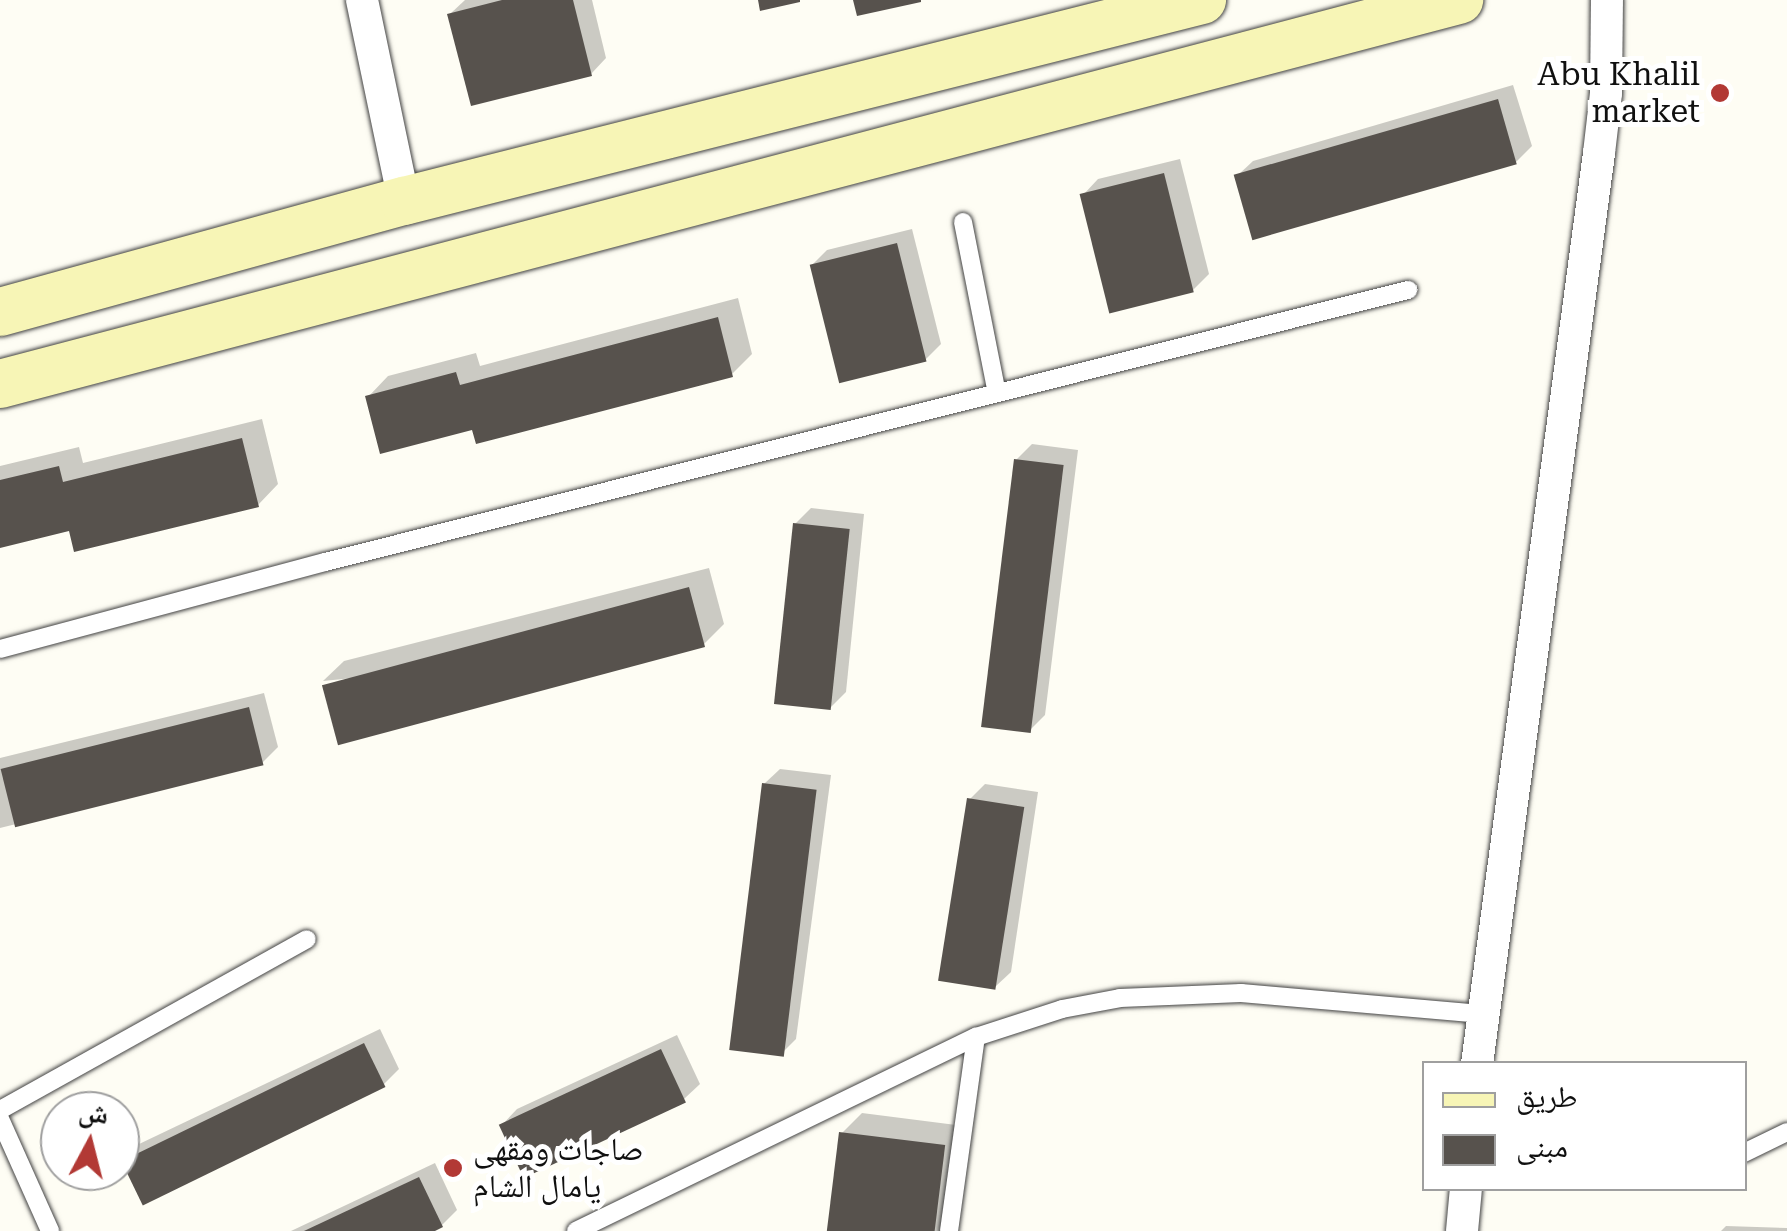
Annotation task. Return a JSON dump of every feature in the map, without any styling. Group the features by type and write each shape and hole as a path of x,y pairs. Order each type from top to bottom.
{"street":[{"path":"362,0 404,201"},
{"path":"0,312 404,201 1202,0"},
{"path":"0,384 1459,0"},
{"path":"1477,1061 1599,153 1606,93 1607,0"},
{"path":"1462,1231 1466,1191"}],"lane":[{"path":"963,222 998,393"},
{"path":"0,649 326,562 1408,290"},
{"path":"0,1110 307,940"},
{"path":"576,1231 976,1037 1062,1009 1178,994 1274,995 1482,1014"},
{"path":"949,1231 976,1037"},
{"path":"0,1120 50,1231"},
{"path":"1747,1152 1787,1132"}],"building":[{"path":"502,0 573,0 592,76 471,106 447,14"},
{"path":"758,0 800,0 800,2 760,11"},
{"path":"853,0 921,0 921,2 857,16"},
{"path":"1498,99 1517,164 1252,240 1234,175"},
{"path":"1164,173 1194,292 1109,313 1080,194"},
{"path":"897,243 927,361 839,383 810,265"},
{"path":"718,317 733,377 476,444 472,430 380,454 365,396 456,372 460,385"},
{"path":"242,438 259,507 74,552 69,531 0,548 0,480 59,466 63,482"},
{"path":"1014,459 1064,465 1031,733 981,727"},
{"path":"793,523 850,529 831,710 774,704"},
{"path":"689,587 705,647 338,745 322,685"},
{"path":"249,707 264,765 15,827 1,769"},
{"path":"762,783 817,790 784,1057 729,1050"},
{"path":"967,798 1024,807 995,990 938,981"},
{"path":"364,1043 385,1087 143,1205 136,1191 140,1191 140,1152"},
{"path":"661,1049 686,1102 524,1178 499,1125"},
{"path":"839,1132 945,1145 935,1231 827,1231"},
{"path":"419,1177 443,1227 435,1231 304,1231"}],"place":[{"name":"Abu Khalil market","path":"1720,93"},
{"name":"صاجات ومقهى يامال الشام","path":"453,1168"}]}
